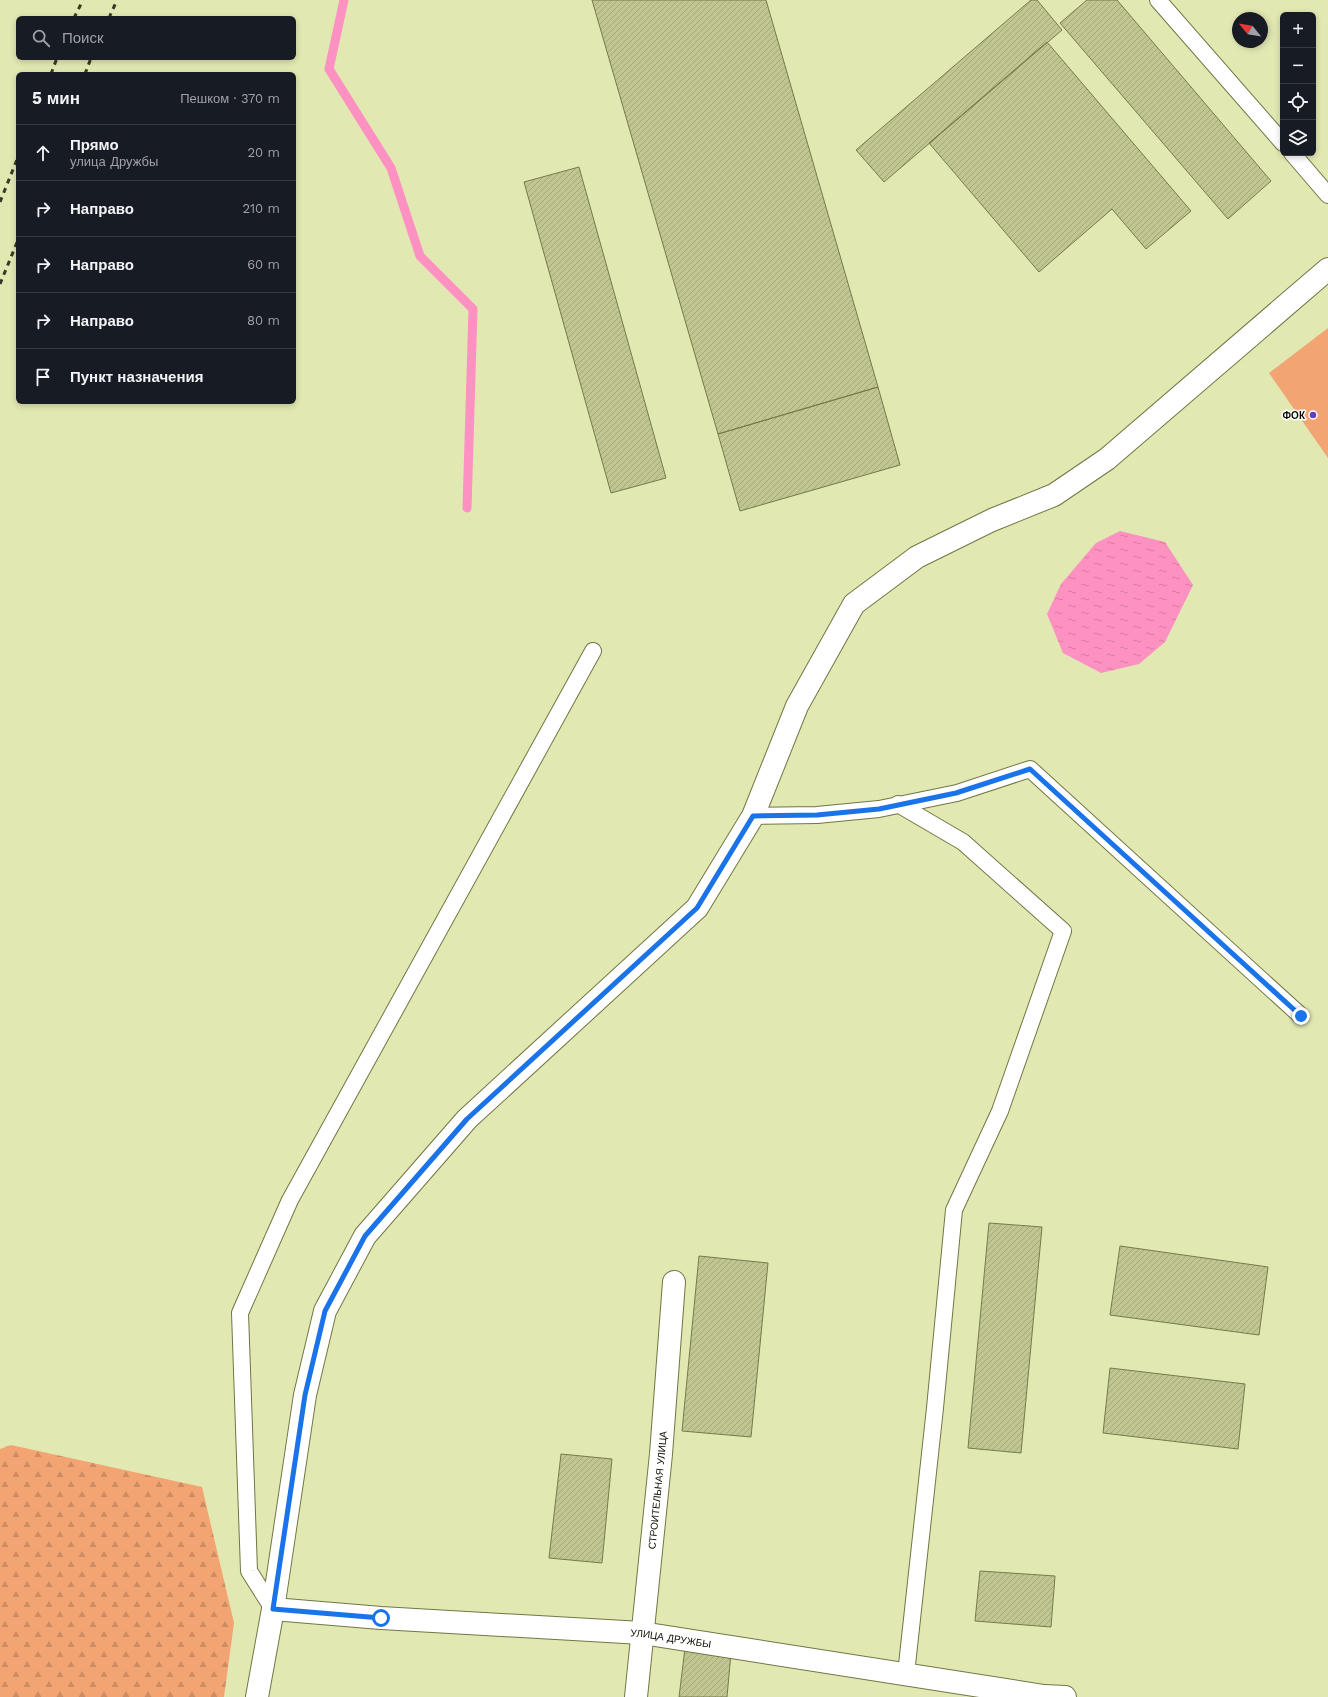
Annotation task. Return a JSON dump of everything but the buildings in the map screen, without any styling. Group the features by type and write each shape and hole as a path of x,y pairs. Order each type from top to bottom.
{"street":[{"path":"257,1697 273,1609 305,1395 325,1311 365,1236 467,1119 697,908 753,816 797,706 854,604 917,557 992,520 1054,495 1107,459 1328,269"},
{"name":"СТРОИТЕЛЬНАЯ УЛИЦА","path":"636,1697 661,1454 674,1282"},
{"name":"УЛИЦА ДРУЖБЫ","path":"273,1609 381,1618 642,1633 1044,1696 1065,1697"}],"lane":[{"path":"1158,0 1280,140"},
{"path":"1295,156 1328,195"},
{"path":"273,1609 249,1571 240,1312 290,1200 593,652"},
{"path":"753,816 817,815 879,809 956,793 1030,769 1301,1016"},
{"path":"898,804 963,842 1063,931 1000,1111 954,1210 935,1408 906,1674"}],"green space":[{"name":"ФОК","path":"1328,328 1328,458 1269,373"},
{"path":"11,1445 202,1487 234,1623 224,1697 0,1697 0,1449"}],"water":[{"path":"1120,531 1165,542 1193,585 1165,642 1139,664 1101,673 1063,653 1047,614 1061,584 1096,543"}],"waterway":[{"path":"344,0 329,69 391,168 420,256 473,309 467,508"}],"railway":[{"path":"75,16 83,0"},
{"path":"110,16 117,0"},
{"path":"52,72 56,60"},
{"path":"86,72 90,60"},
{"path":"0,202 16,162"},
{"path":"0,284 16,245"}],"place":[{"name":"ФОК","path":"1313,415"}],"route":[{"path":"381,1618 273,1609 305,1395 325,1311 365,1236 467,1119 697,908 753,816 817,815 879,809 956,793 1030,769 1301,1016"}]}
